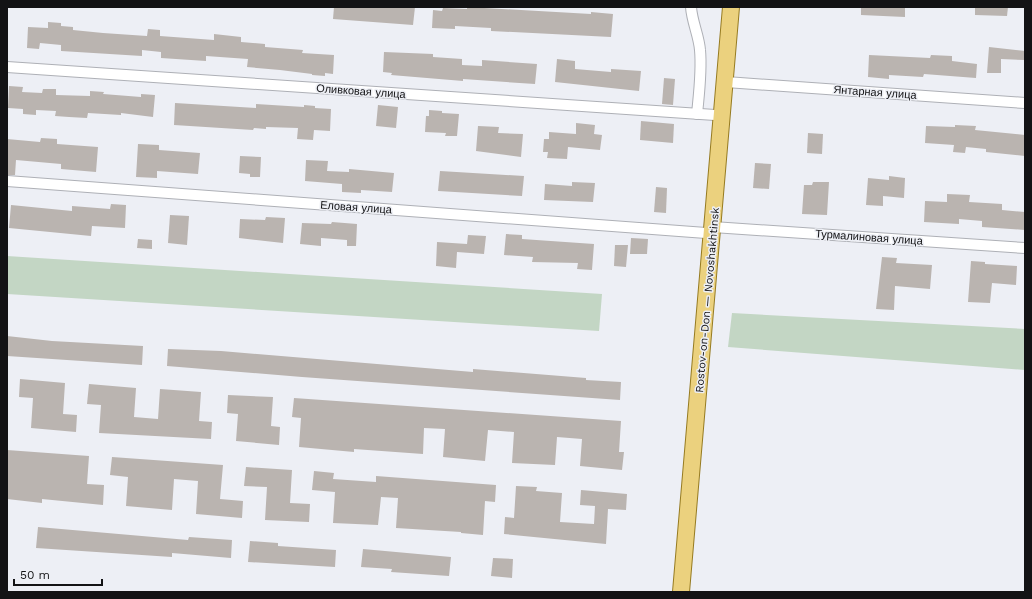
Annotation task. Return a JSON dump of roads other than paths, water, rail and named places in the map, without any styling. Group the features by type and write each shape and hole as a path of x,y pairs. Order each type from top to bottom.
{"main road":[{"name":"Rostov-on-Don — Novoshakhtinsk","path":"681,592 709,230 715,115 724,7"},
{"name":"Rostov-on-Don — Novoshakhtinsk","path":"709,230 726,82 731,7"},
{"name":"Rostov-on-Don — Novoshakhtinsk","path":"675,592 699,352"}],"street":[{"path":"691,7 692,19 700,48 701,67 697,114"},
{"name":"Оливковая улица","path":"7,67 715,115"},
{"name":"Янтарная улица","path":"726,82 1025,103"},
{"name":"Еловая улица","path":"7,181 709,230"},
{"name":"Турмалиновая улица","path":"709,230 1025,248"}]}
